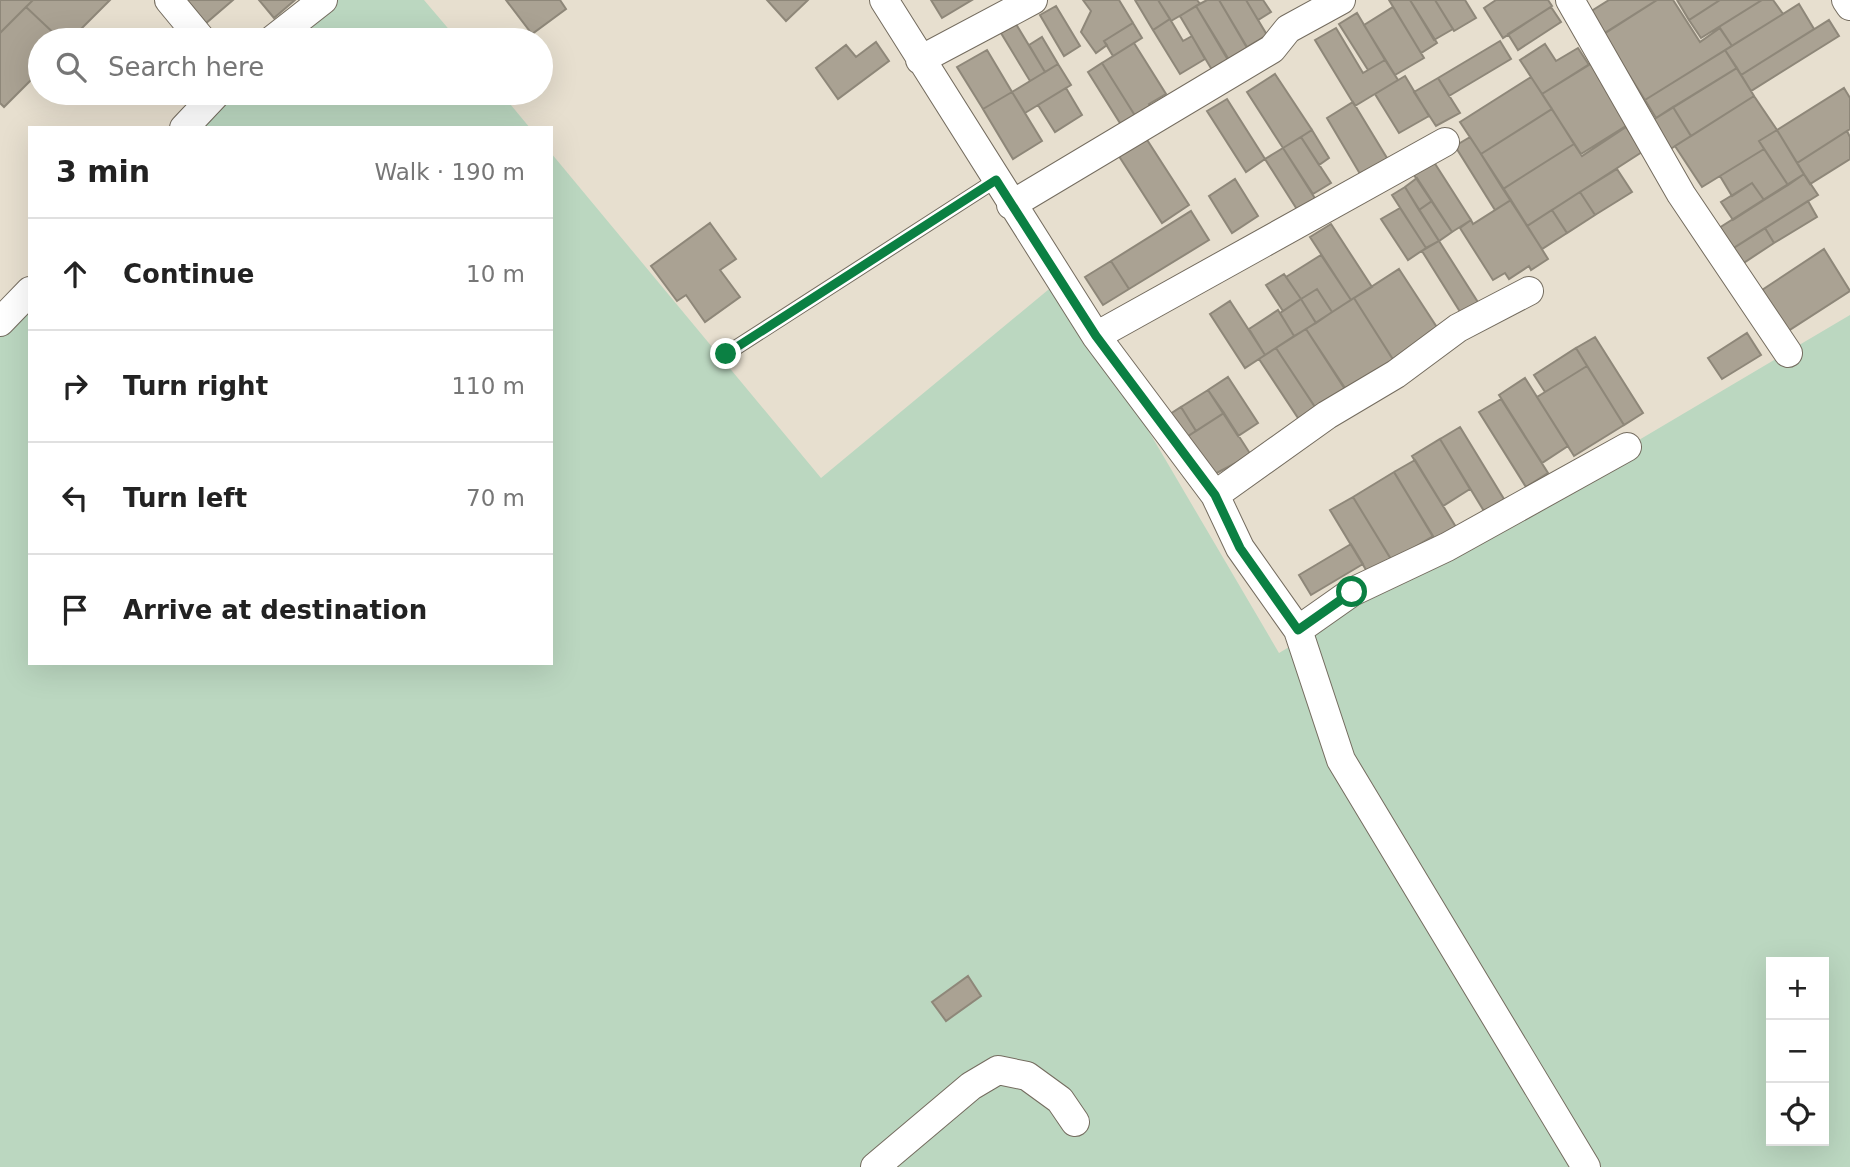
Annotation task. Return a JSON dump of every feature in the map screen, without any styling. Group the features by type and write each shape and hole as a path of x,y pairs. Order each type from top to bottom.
{"street":[{"path":"169,0 192,28"},
{"path":"287,28 323,0"},
{"path":"884,0 1096,336 1215,495 1240,548 1298,630 1341,760 1586,1167"},
{"path":"920,60 1033,0"},
{"path":"1011,205 1272,49 1289,29 1341,0"},
{"path":"1570,0 1681,194 1788,353"},
{"path":"1846,0 1850,6"},
{"path":"186,126 206,105"},
{"path":"1096,336 1446,142"},
{"path":"1215,495 1327,415 1396,374 1458,328 1529,292"},
{"path":"0,322 28,293"},
{"path":"1298,630 1352,592 1447,547 1627,447"},
{"path":"875,1167 971,1086 998,1070 1027,1076 1060,1100 1075,1122"}],"lane":[{"path":"726,354 996,180"}],"green space":[{"path":"334,0 424,0 448,28 305,28"},
{"path":"226,105 511,105 528,126 204,126"},
{"path":"553,155 821,478 1060,280 1279,653 1850,315 1850,1167 0,1167 0,324 28,297 28,665 553,665"}],"building":[{"path":"0,0 33,0 0,33"},
{"path":"33,0 110,0 82,28 48,28 26,7"},
{"path":"185,0 233,0 205,24"},
{"path":"259,0 295,0 274,18"},
{"path":"506,0 560,0 566,9 540,28 527,28"},
{"path":"767,0 808,0 786,21"},
{"path":"931,0 972,0 942,18"},
{"path":"1083,0 1119,0 1133,23 1104,41 1107,45 1096,53 1081,32 1091,11"},
{"path":"1135,0 1158,0 1170,19 1153,30"},
{"path":"1158,0 1197,0 1200,4 1171,21"},
{"path":"1207,0 1219,0 1250,53 1231,65 1196,6"},
{"path":"1219,0 1246,0 1267,35 1247,47"},
{"path":"1246,0 1263,0 1271,12 1258,20"},
{"path":"1389,0 1410,0 1437,43 1421,53"},
{"path":"1410,0 1435,0 1453,29 1434,40"},
{"path":"1435,0 1465,0 1476,18 1454,31"},
{"path":"1496,0 1548,0 1552,6 1503,38 1484,8"},
{"path":"1609,0 1657,0 1599,37 1585,15"},
{"path":"1657,0 1673,0 1700,42 1720,28 1732,46 1645,100 1603,34"},
{"path":"1677,0 1720,0 1689,20"},
{"path":"1720,0 1762,0 1701,38 1689,20"},
{"path":"1762,0 1773,0 1783,14 1732,46 1719,27"},
{"path":"1799,4 1814,29 1741,75 1725,50"},
{"path":"1056,6 1080,46 1064,56 1040,15"},
{"path":"1196,6 1229,60 1212,70 1180,16"},
{"path":"26,7 48,28 28,28 28,83 4,107 0,103 0,33"},
{"path":"1393,7 1424,58 1395,75 1364,25"},
{"path":"1551,7 1561,22 1518,50 1508,34"},
{"path":"1357,13 1385,60 1368,70 1339,24"},
{"path":"1170,19 1183,41 1192,36 1205,59 1180,74 1153,30"},
{"path":"1829,20 1839,36 1751,91 1741,75"},
{"path":"1133,23 1142,38 1113,56 1104,41"},
{"path":"1016,24 1045,72 1030,81 1001,33"},
{"path":"1336,28 1363,73 1385,60 1398,80 1355,106 1315,40"},
{"path":"1042,37 1058,64 1045,72 1029,45"},
{"path":"1500,41 1511,59 1449,96 1438,78"},
{"path":"876,42 889,61 838,99 816,68 846,45 856,57"},
{"path":"1134,43 1166,94 1149,104 1154,113 1139,122 1102,63"},
{"path":"1545,44 1556,61 1578,48 1589,65 1542,94 1520,60"},
{"path":"987,50 1012,92 983,109 957,67"},
{"path":"1725,50 1737,68 1656,118 1645,100"},
{"path":"1596,60 1629,124 1581,154 1542,94"},
{"path":"1102,63 1139,122 1125,131 1088,72"},
{"path":"1058,64 1071,85 1025,113 1012,92"},
{"path":"1737,68 1754,96 1691,136 1673,107"},
{"path":"1275,74 1312,130 1283,148 1247,92"},
{"path":"1405,76 1429,116 1399,133 1375,94"},
{"path":"1531,77 1552,109 1481,154 1460,122"},
{"path":"1438,78 1460,113 1436,126 1414,92"},
{"path":"1066,88 1082,115 1055,132 1038,105"},
{"path":"1844,88 1850,98 1850,129 1797,163 1777,130"},
{"path":"1012,92 1042,141 1013,159 983,109"},
{"path":"1754,96 1777,130 1759,141 1764,149 1702,187 1675,146"},
{"path":"1227,99 1265,159 1246,172 1207,111"},
{"path":"1353,102 1390,163 1363,179 1327,118"},
{"path":"1673,107 1691,136 1669,150 1650,122"},
{"path":"1552,109 1574,144 1503,189 1481,154"},
{"path":"1626,127 1642,152 1527,226 1503,189 1574,144 1582,156"},
{"path":"1312,130 1329,158 1319,165 1301,137"},
{"path":"1777,130 1804,174 1788,185 1759,141"},
{"path":"1847,131 1850,137 1850,159 1810,184 1797,163"},
{"path":"1142,132 1189,205 1162,223 1115,150"},
{"path":"1301,137 1331,183 1313,194 1283,148"},
{"path":"1470,137 1511,200 1495,210 1455,146"},
{"path":"1283,148 1316,200 1298,211 1265,159"},
{"path":"1764,149 1788,185 1764,200 1752,183 1732,196 1720,176"},
{"path":"1432,159 1471,220 1452,232 1412,172"},
{"path":"1617,169 1632,192 1595,215 1580,192"},
{"path":"1804,174 1818,195 1732,249 1719,228"},
{"path":"1417,178 1432,201 1419,210 1405,187"},
{"path":"1235,179 1258,216 1232,233 1209,196"},
{"path":"1752,183 1764,200 1733,220 1721,202"},
{"path":"1405,187 1439,241 1426,248 1392,195"},
{"path":"1580,192 1595,215 1567,233 1552,210"},
{"path":"1511,200 1548,259 1531,270 1529,266 1509,279 1505,273 1493,280 1460,228 1471,220 1473,224"},
{"path":"1432,201 1452,232 1439,241 1419,210"},
{"path":"1808,201 1817,217 1774,243 1765,228"},
{"path":"1400,208 1426,248 1408,260 1381,219"},
{"path":"1552,210 1567,233 1542,249 1527,226"},
{"path":"1191,211 1209,240 1129,289 1111,261"},
{"path":"710,223 736,259 720,270 740,297 705,322 686,295 677,301 651,266"},
{"path":"1331,224 1372,287 1351,300 1310,237"},
{"path":"1765,228 1774,243 1742,264 1732,249"},
{"path":"1439,241 1481,307 1464,318 1422,251"},
{"path":"1824,249 1850,291 1788,331 1762,290"},
{"path":"1321,255 1351,300 1332,312 1317,289 1301,299 1286,277"},
{"path":"1111,261 1129,289 1103,305 1085,277"},
{"path":"1399,269 1440,332 1394,361 1354,298"},
{"path":"1284,274 1301,299 1283,311 1266,285"},
{"path":"1317,289 1332,312 1316,323 1301,299"},
{"path":"1354,298 1394,361 1347,391 1306,329"},
{"path":"1301,299 1316,323 1294,336 1280,313"},
{"path":"1230,301 1265,355 1245,368 1210,314"},
{"path":"1278,310 1294,336 1265,355 1249,329"},
{"path":"1306,329 1348,394 1319,413 1276,348"},
{"path":"1747,333 1761,355 1722,379 1708,358"},
{"path":"1595,337 1643,413 1624,425 1576,348"},
{"path":"1276,348 1319,413 1302,424 1259,359"},
{"path":"1576,348 1587,366 1545,392 1534,375"},
{"path":"1587,366 1624,425 1574,456 1537,397"},
{"path":"1228,377 1258,423 1238,436 1208,390"},
{"path":"1525,378 1568,446 1542,463 1499,395"},
{"path":"1208,390 1224,413 1196,431 1181,407"},
{"path":"1501,399 1548,473 1526,487 1479,412"},
{"path":"1181,407 1196,431 1183,439 1167,416"},
{"path":"1224,413 1251,455 1211,476 1179,442"},
{"path":"1460,427 1507,504 1487,516 1440,439"},
{"path":"1440,439 1470,489 1443,506 1412,456"},
{"path":"1415,460 1459,532 1438,545 1394,472"},
{"path":"1394,472 1433,536 1392,561 1353,497"},
{"path":"1353,497 1394,564 1371,578 1330,510"},
{"path":"1351,544 1363,564 1311,595 1299,575"},
{"path":"968,976 981,996 946,1021 932,1002"}],"route":[{"path":"726,354 996,180 1096,336 1215,495 1240,548 1298,630 1352,592"}]}
